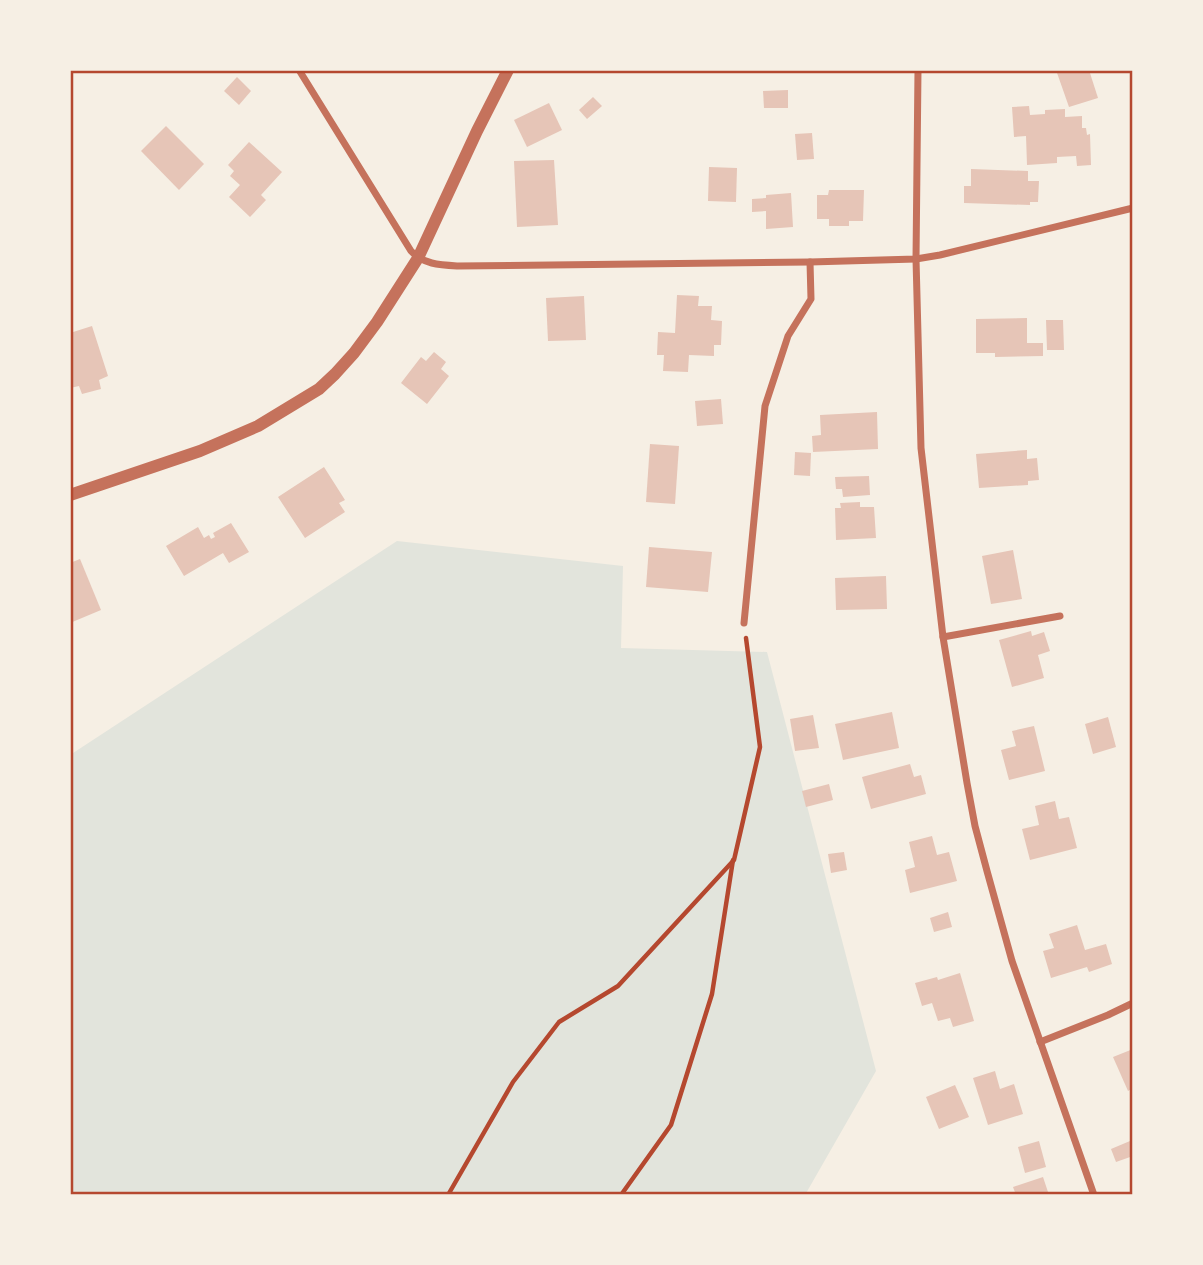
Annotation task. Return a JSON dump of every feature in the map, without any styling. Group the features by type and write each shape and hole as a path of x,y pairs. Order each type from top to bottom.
{"street":[{"path":"299,70 405,243 418,258 437,264 457,266 916,259 1133,208"},
{"path":"70,495 200,451 258,426 319,389 354,353 418,258 477,131 509,70"},
{"path":"918,70 916,259 921,448 943,637 975,826 1012,961 1094,1195"},
{"path":"744,623 765,405 788,336 811,299 810,262"},
{"path":"943,637 1060,616"},
{"path":"1040,1042 1133,1003"}],"path":[{"path":"621,1195 671,1125 712,994 734,860 760,747 744,623"},
{"path":"448,1195 513,1082 559,1022 618,986 734,860"}],"shaded area":[{"path":"397,541 623,566 621,648 767,652 876,1071 805,1195 70,1195 70,755"}],"building":[{"path":"1056,70 1089,70 1098,98 1069,107"},
{"path":"237,77 251,91 239,105 224,91"},
{"path":"788,90 788,108 764,108 763,91"},
{"path":"593,97 602,106 587,119 579,110"},
{"path":"549,103 562,130 527,147 514,120"},
{"path":"1029,106 1030,115 1045,114 1045,110 1065,109 1065,117 1082,116 1082,128 1086,128 1087,135 1090,134 1091,165 1077,166 1076,156 1057,157 1057,163 1027,165 1026,136 1014,137 1012,107"},
{"path":"166,126 204,164 179,190 141,151"},
{"path":"812,133 814,159 797,160 795,134"},
{"path":"249,142 282,172 261,195 266,200 250,217 229,197 240,185 230,176 234,171 228,165"},
{"path":"554,160 558,225 517,227 514,161"},
{"path":"709,167 737,168 736,202 708,201"},
{"path":"971,169 1028,171 1028,181 1039,181 1038,202 1030,202 1030,205 964,203 964,186 971,186"},
{"path":"829,190 864,190 863,221 849,221 849,226 829,226 829,219 817,219 817,195 828,195"},
{"path":"791,193 793,227 766,229 766,211 752,212 752,199"},
{"path":"677,295 699,296 698,306 712,306 711,320 722,321 721,345 714,345 714,356 689,355 688,372 663,371 664,355 657,355 658,332 675,333"},
{"path":"584,296 586,340 548,341 546,298"},
{"path":"1027,318 1027,343 1043,343 1043,356 995,357 995,353 976,353 976,319"},
{"path":"1046,320 1063,320 1064,350 1047,350"},
{"path":"92,326 108,376 99,380 101,389 82,394 79,386 70,388 70,333"},
{"path":"434,352 446,362 441,369 449,376 427,404 401,383 421,357 426,361"},
{"path":"721,399 723,424 697,426 695,401"},
{"path":"877,412 878,449 813,452 812,436 821,435 820,415"},
{"path":"650,444 679,446 675,504 646,502"},
{"path":"1027,450 1027,459 1037,458 1039,480 1028,481 1028,485 979,488 976,454"},
{"path":"795,452 811,453 810,476 794,475"},
{"path":"324,467 345,500 339,503 345,512 305,538 278,497"},
{"path":"869,476 870,495 843,497 842,489 836,489 835,477"},
{"path":"860,502 860,507 874,507 876,538 836,540 835,508 841,508 840,503"},
{"path":"231,523 249,552 229,563 223,553 184,576 166,546 198,527 204,538 209,535 211,539 215,537 213,533"},
{"path":"649,547 712,552 708,592 646,587"},
{"path":"1013,550 1022,599 991,604 982,556"},
{"path":"80,559 101,610 70,623 70,563"},
{"path":"886,576 887,609 836,610 835,578"},
{"path":"1031,631 1032,636 1044,632 1050,651 1038,655 1044,678 1012,687 999,640"},
{"path":"892,712 899,748 843,760 835,724"},
{"path":"813,715 819,748 795,751 790,719"},
{"path":"1108,717 1116,747 1093,754 1085,724"},
{"path":"1034,726 1045,771 1009,780 1001,750 1016,746 1012,731"},
{"path":"910,764 914,777 921,775 926,794 871,809 862,777"},
{"path":"829,784 833,800 806,807 802,791"},
{"path":"1055,801 1059,819 1069,817 1077,848 1030,860 1022,829 1039,825 1035,806"},
{"path":"932,836 937,855 949,852 957,881 910,893 905,870 915,867 909,842"},
{"path":"844,852 847,870 831,873 828,854"},
{"path":"948,912 952,927 934,932 930,918"},
{"path":"1077,925 1085,950 1106,944 1112,964 1089,972 1087,967 1051,978 1043,951 1054,948 1049,934"},
{"path":"960,973 974,1021 953,1027 950,1018 938,1021 932,1003 922,1006 915,983"},
{"path":"1133,1049 1133,1088 1128,1091 1113,1057"},
{"path":"995,1071 1000,1089 1014,1084 1023,1114 988,1125 973,1078"},
{"path":"955,1085 969,1117 939,1129 926,1097"},
{"path":"1039,1141 1046,1167 1025,1173 1018,1147"},
{"path":"1130,1141 1133,1156 1116,1162 1111,1149"},
{"path":"1043,1177 1049,1195 1016,1195 1013,1187"}]}
